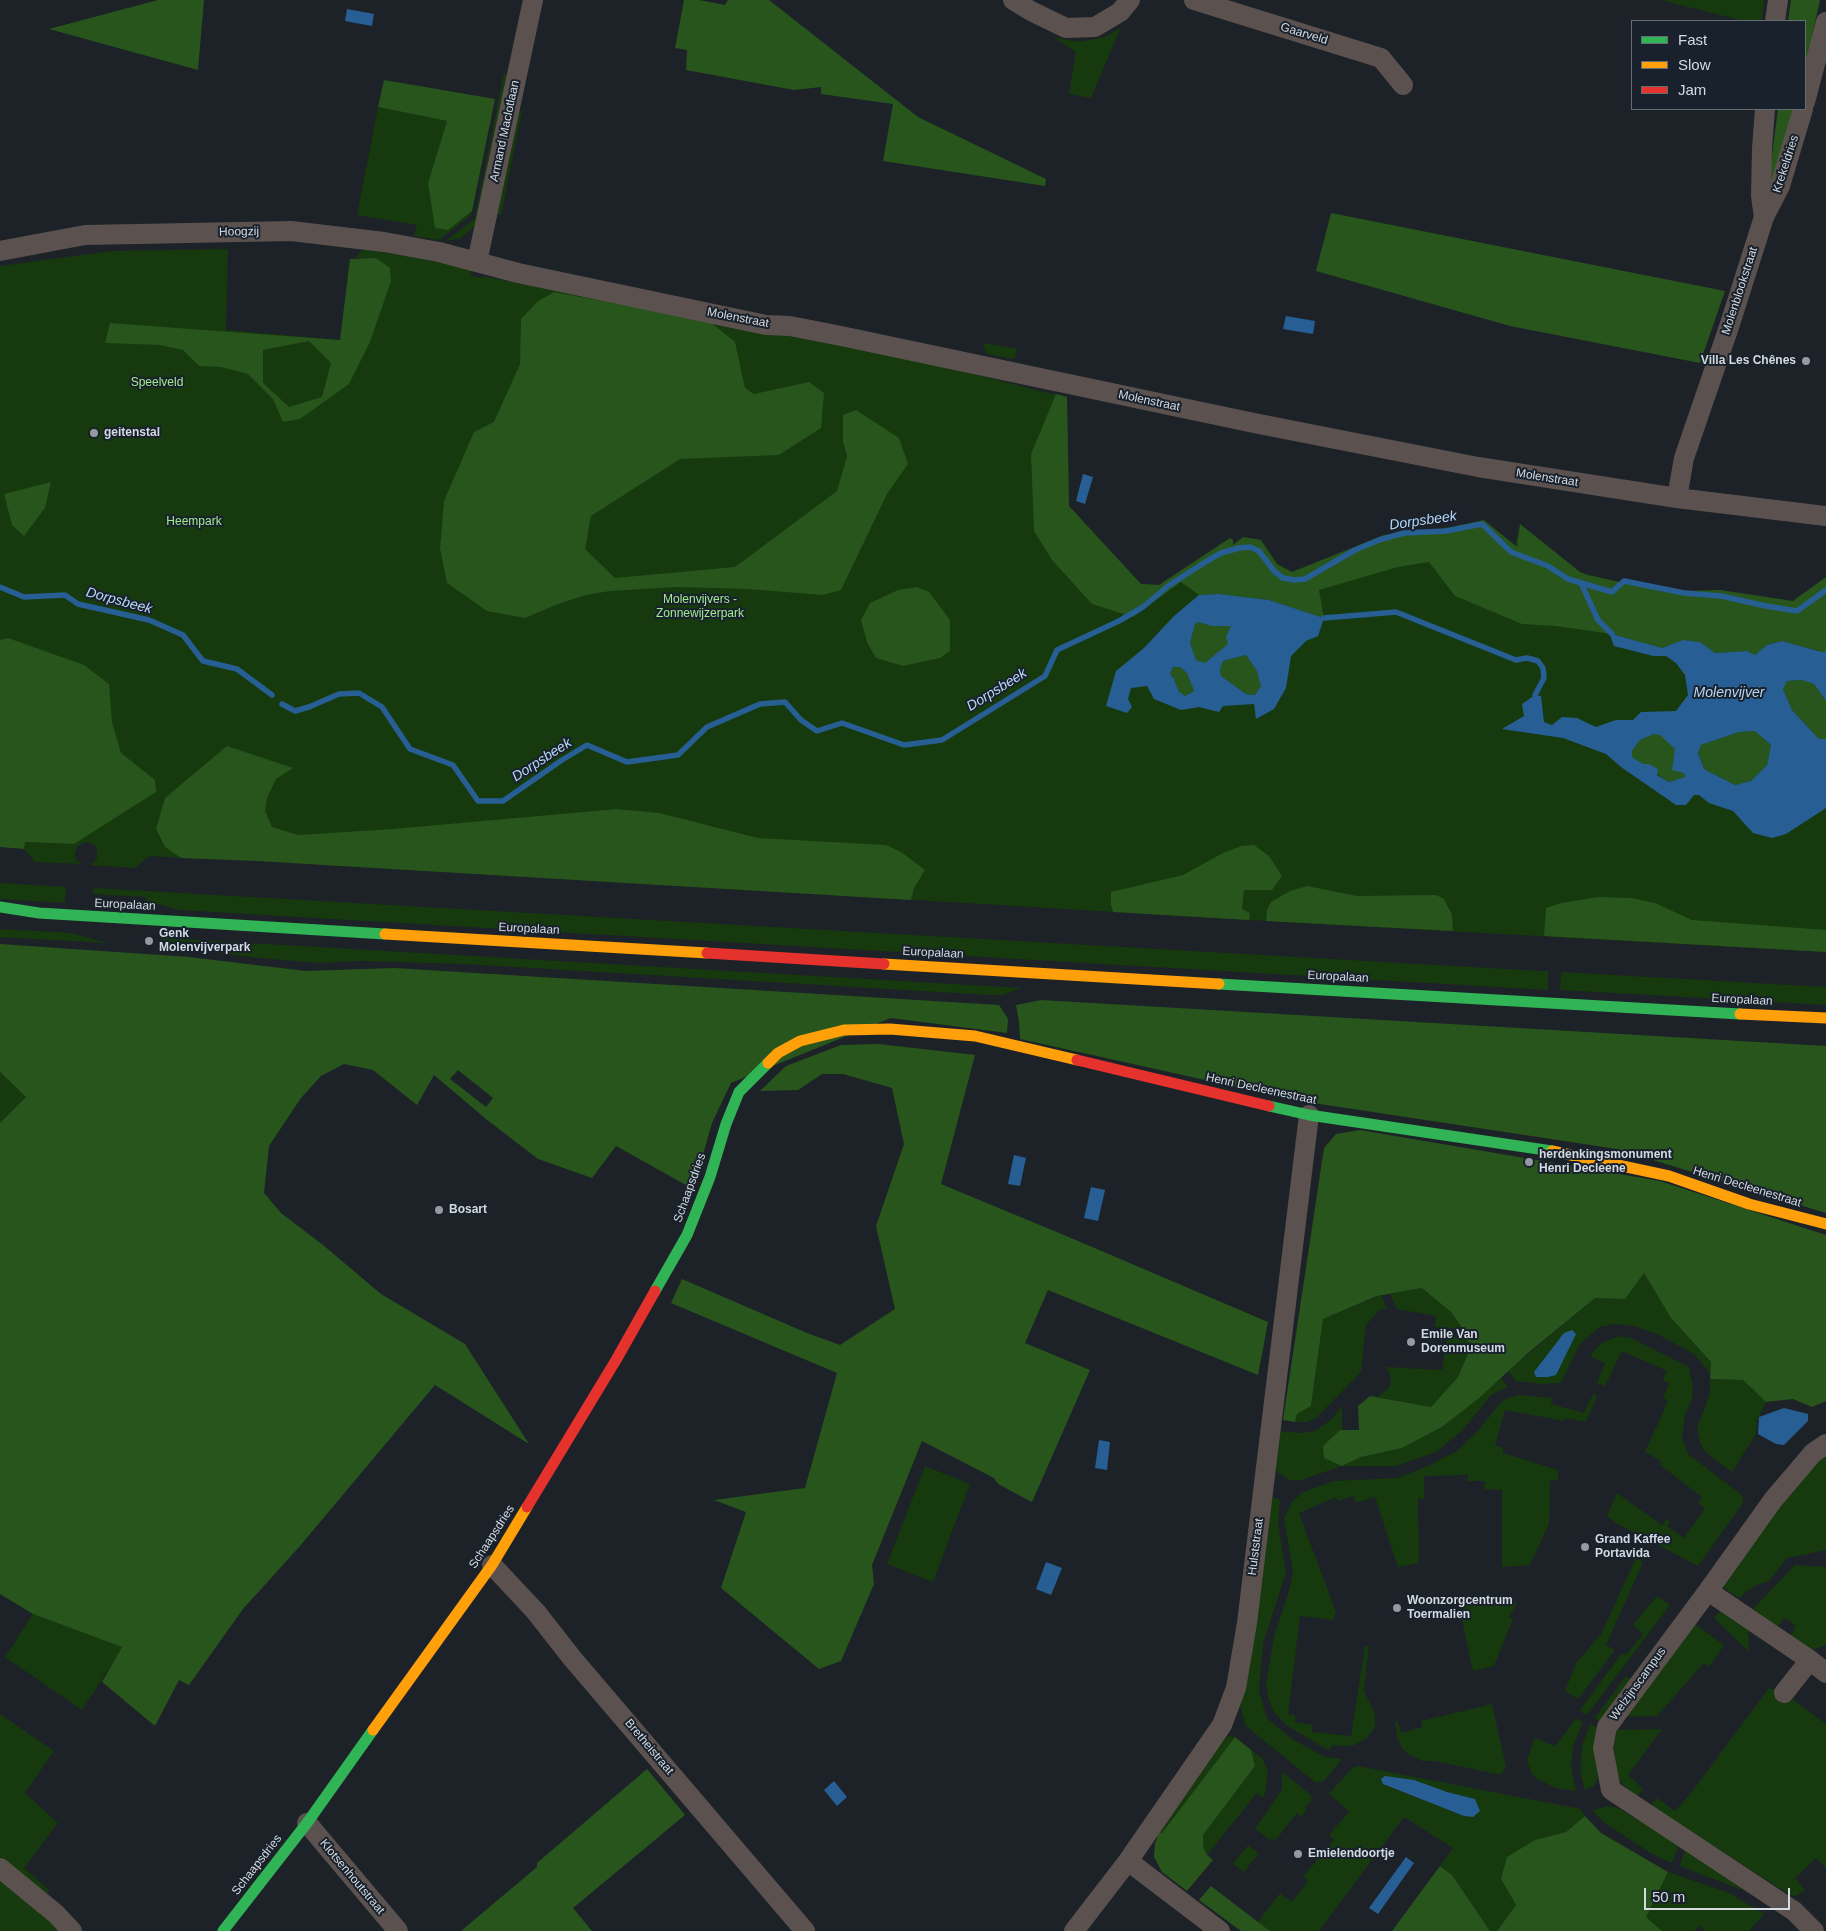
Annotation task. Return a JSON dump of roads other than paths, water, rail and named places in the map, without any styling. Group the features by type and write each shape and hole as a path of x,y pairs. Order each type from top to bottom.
{"street":[{"name":"Armand Maclotlaan","path":"477,262 533,0"},
{"path":"1013,0 1066,28 1095,27 1120,12 1130,0"},
{"name":"Gaarveld","path":"1194,0 1381,58 1403,85"},
{"path":"1776,20 1778,0"},
{"path":"1806,98 1826,22"},
{"name":"Molenblookstraat","path":"1678,498 1684,458 1764,217 1761,196 1765,110"},
{"name":"Krekeldries","path":"1764,217 1780,186 1803,110"},
{"name":"Hoogzij","path":"0,251 85,235 291,231 384,242 439,252 477,262"},
{"name":"Molenstraat","path":"477,262 766,325 790,326 1478,467 1678,498 1826,516"},
{"name":"Europalaan","path":"0,906 39,913 1552,1004 1826,1018"},
{"name":"Europalaan","path":"0,917 39,913"},
{"name":"Henri Decleenestraat","path":"726,1124 740,1092 778,1053 800,1041 844,1030 881,1030 975,1036 1309,1115 1541,1149 1623,1165 1668,1176 1749,1204 1826,1224"},
{"name":"Hulststraat","path":"1074,1931 1128,1861 1222,1724 1236,1688 1247,1623 1309,1115"},
{"name":"Schaapsdries","path":"223,1931 307,1823 492,1565 616,1360 687,1235 710,1177 726,1124"},
{"name":"Welzijnscampus","path":"1814,1931 1794,1911 1611,1790 1602,1748 1607,1727 1773,1500 1813,1453 1826,1444"},
{"name":"Bretheistraat","path":"492,1565 536,1612 572,1658 805,1931"},
{"path":"1708,1591 1810,1660 1826,1673"},
{"path":"1784,1693 1810,1660"},
{"name":"Klotsenhoutstraat","path":"307,1823 398,1931"},
{"path":"1128,1861 1220,1931"},
{"path":"0,1868 56,1914 72,1931"}],"water":[{"path":"347,9 374,14 372,26 345,21"},
{"path":"1286,316 1315,321 1313,334 1283,329"},
{"path":"1083,474 1093,477 1085,504 1076,501"},
{"path":"1219,594 1269,600 1324,618 1318,636 1306,641 1291,656 1286,688 1274,709 1256,719 1254,704 1223,706 1219,712 1199,707 1181,710 1154,699 1147,686 1131,688 1128,699 1132,707 1127,713 1106,706 1116,671 1144,648 1174,616 1199,595","holes":["1199,622 1211,626 1231,626 1226,637 1228,644 1205,663 1196,660 1190,643 1195,624","1246,655 1257,671 1261,686 1255,695 1246,694 1221,676 1220,669 1223,661","1173,667 1180,667 1187,673 1194,691 1185,696 1179,692 1170,674"]},
{"name":"Molenvijver","path":"1612,634 1662,648 1683,640 1700,642 1715,653 1747,651 1755,655 1767,645 1782,641 1822,652 1826,651 1826,701 1814,684 1802,680 1787,681 1783,689 1792,710 1819,739 1826,739 1826,808 1786,834 1772,838 1753,833 1733,811 1709,803 1699,795 1694,795 1686,805 1676,805 1621,767 1606,754 1563,738 1502,729 1524,716 1522,704 1535,695 1541,696 1544,722 1552,725 1562,717 1577,718 1596,727 1616,720 1633,720 1641,712 1676,711 1688,695 1685,675 1676,663 1666,656 1653,656 1614,646 1611,638","holes":["1755,731 1771,745 1767,765 1751,781 1735,785 1704,769 1698,753 1701,745 1739,732","1654,734 1660,735 1675,749 1672,770 1684,773 1685,777 1669,782 1657,775 1658,769 1649,764 1643,764 1632,757 1632,751 1640,740"]},
{"path":"1014,1155 1026,1158 1020,1186 1008,1184"},
{"path":"1091,1187 1105,1190 1098,1221 1084,1218"},
{"path":"1572,1330 1576,1334 1556,1375 1536,1377 1534,1372 1564,1333"},
{"path":"1784,1408 1808,1414 1808,1421 1784,1445 1776,1444 1758,1434 1759,1417"},
{"path":"1099,1440 1110,1442 1107,1470 1095,1468"},
{"path":"1046,1562 1062,1568 1051,1595 1036,1589"},
{"path":"1385,1776 1414,1780 1447,1792 1475,1799 1480,1811 1473,1817 1464,1816 1383,1784 1381,1779"},
{"path":"834,1781 847,1797 837,1806 824,1790"},
{"path":"1406,1857 1414,1863 1378,1914 1369,1908"}],"waterway":[{"name":"Dorpsbeek","path":"282,704 295,711 339,694 359,693 382,707 410,749 453,765 478,801 503,801 587,745 627,762 678,755 707,727 760,704 785,702 801,720 817,731 842,723 904,745 942,740 1045,676 1057,650 1119,621 1143,607 1168,586 1207,561 1221,553 1239,548 1250,547 1259,551 1274,571 1283,578 1305,579 1355,550 1379,540 1404,533 1446,531 1482,524 1511,552 1548,566 1568,579 1612,592 1624,581 1684,593 1721,596 1797,611 1826,590"},
{"path":"1581,583 1598,620 1612,634"},
{"name":"Dorpsbeek","path":"0,587 24,597 65,595 78,604 149,620 183,635 203,661 237,669 272,695"},
{"path":"1324,618 1396,612 1516,660 1527,658 1538,661 1543,668 1544,678 1535,695"}],"place":[{"name":"Villa Les Chênes","path":"1806,361"},
{"name":"geitenstal","path":"94,433"},
{"name":"Genk Molenvijverpark","path":"149,941"},
{"name":"herdenkingsmonument Henri Decleene","path":"1529,1162"},
{"name":"Bosart","path":"439,1210"},
{"name":"Emile Van Dorenmuseum","path":"1411,1342"},
{"name":"Grand Kaffee Portavida","path":"1585,1547"},
{"name":"Woonzorgcentrum Toermalien","path":"1397,1608"},
{"name":"Emielendoortje","path":"1298,1854"}],"park label":[{"name":"Speelveld","path":"157,383"},
{"name":"Heempark","path":"194,522"},
{"name":"Molenvijvers - Zonnewijzerpark","path":"700,607"}]}
